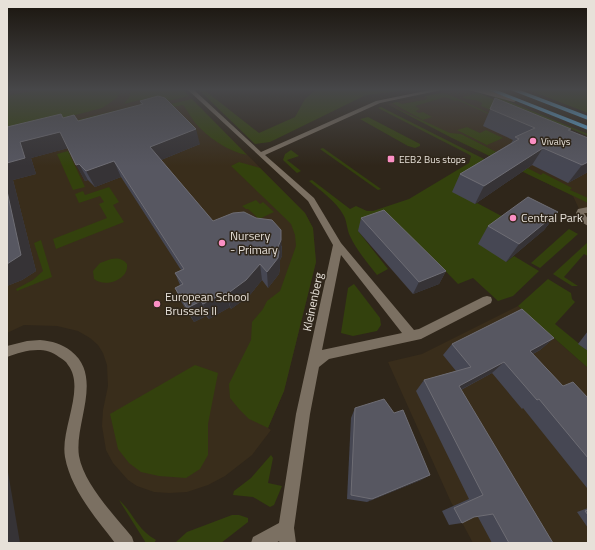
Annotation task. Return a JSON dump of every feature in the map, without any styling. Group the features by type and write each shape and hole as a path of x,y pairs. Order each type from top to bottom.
{"highway":[{"path":"553,115 588,128"}],"street":[{"path":"218,115 311,200 338,245 411,336"},
{"path":"261,154 350,115"},
{"path":"588,210 584,210 580,214 588,223"},
{"name":"Kleinenberg","path":"287,535 313,364 338,245"},
{"path":"313,364 326,354 421,334 486,300"},
{"path":"7,352 34,345 50,345 66,353 78,367 82,382 72,428 72,456 83,486 126,543"},
{"path":"259,543 287,535"}],"shaded area":[{"name":"European School Brussels II","path":"7,115 207,115 305,213 313,228 316,262 284,391 268,428 271,430 252,455 225,476 208,485 187,492 154,492 137,486 128,480 113,463 106,450 102,426 103,410 108,386 107,365 103,353 98,345 90,338 78,331 57,326 24,325 7,333"},
{"path":"409,115 530,115 588,139 588,217 580,211 573,196"},
{"path":"518,306 588,368 588,543 473,543 451,502 388,362 422,354"}],"green space":[{"path":"7,115 77,115 7,133"},
{"path":"99,115 110,115 37,132 37,130"},
{"path":"190,115 207,115 247,155 227,148 208,136 196,124"},
{"path":"225,115 236,115 259,133 295,117 296,115 326,115 270,142 255,144"},
{"path":"391,115 396,115 488,161 475,204 477,203 509,220 506,262 514,256 539,271 513,296 498,301 473,278 458,284 426,251 412,256 358,231 388,269 377,275 362,256 349,234 345,218 341,211 328,197 309,181 312,180 350,209 356,206 367,211 373,211 409,199 469,163 471,156"},
{"path":"407,115 450,133 461,134 541,175 543,173 572,188 570,190 588,198 588,203 452,138"},
{"path":"413,115 428,115 432,117 423,120"},
{"path":"536,115 541,115 588,134 588,136"},
{"path":"368,117 420,144 420,146 415,148 408,146 360,119"},
{"path":"467,127 480,133 486,130 503,138 487,145 457,130"},
{"path":"323,148 381,189 378,190 320,149"},
{"path":"291,150 299,156 287,160 301,171 297,173 283,160 285,154"},
{"path":"68,151 85,187 73,190 57,154"},
{"path":"239,162 260,168 305,213 313,228 316,262 284,391 268,428 249,419 239,409 230,398 229,384 251,340 252,322 263,309 267,301 280,291 296,246 295,235 291,224 231,166"},
{"path":"109,187 119,202 113,205 124,222 56,249 53,239 107,218 99,204 104,202 100,196 79,203 75,194 83,191 85,195"},
{"path":"256,200 260,204 263,202 274,212 259,219 248,209 242,206"},
{"path":"569,229 578,234 540,268 531,263"},
{"path":"41,240 52,277 17,291 16,289 33,280 43,271 34,243"},
{"path":"588,242 588,256 584,254 564,277 578,286 572,286 553,274"},
{"path":"111,259 119,259 127,264 127,270 124,274 115,281 104,283 94,279 93,271 100,263"},
{"path":"548,279 571,293 572,299 575,302 555,324 588,351 588,368 518,306"},
{"path":"354,284 380,318 381,325 377,331 353,336 341,333 348,288"},
{"path":"195,365 218,373 208,424 208,455 200,469 186,478 159,476 141,472 129,463 118,449 110,414"},
{"path":"271,455 273,458 268,483 282,486 274,505 270,507 253,497 233,495 234,491 251,478"},
{"path":"119,500 139,526 149,536 156,540 154,543 146,543"},
{"path":"232,515 239,515 248,518 248,522 221,543 176,542 187,532"}],"building":[{"path":"58,115 61,115 63,118 74,115 78,121 102,115 182,115 196,129 150,147 213,221 233,213 244,212 256,218 272,220 281,230 278,258 267,272 260,264 246,280 227,294 226,292 203,304 201,301 187,308 175,288 183,284 175,273 184,269 114,161 86,171 79,164 76,165 60,132 20,142 25,158 7,163 7,127"},
{"path":"503,115 536,115 571,129 568,130 588,138 588,162 582,165 543,148 484,186 460,174 519,139 515,137 535,128"},
{"path":"7,191 21,255 7,264"},
{"path":"528,197 558,212 519,244 488,226"},
{"path":"384,210 446,271 419,282 361,218"},
{"path":"522,309 554,338 530,351 563,386 573,382 588,398 588,458 539,399 537,400 504,362 459,386 553,543 509,543 493,514 474,517 462,523 454,508 483,495 424,380 471,367 452,344"},
{"path":"384,399 394,413 403,410 430,475 372,499 351,495 355,408"}],"place":[{"name":"Vivalys","path":"533,141"},
{"name":"EEB2 Bus stops","path":"391,159"},
{"name":"Central Park","path":"513,218"},
{"name":"Nursery - Primary","path":"222,243"},
{"name":"European School Brussels II","path":"157,304"}]}
